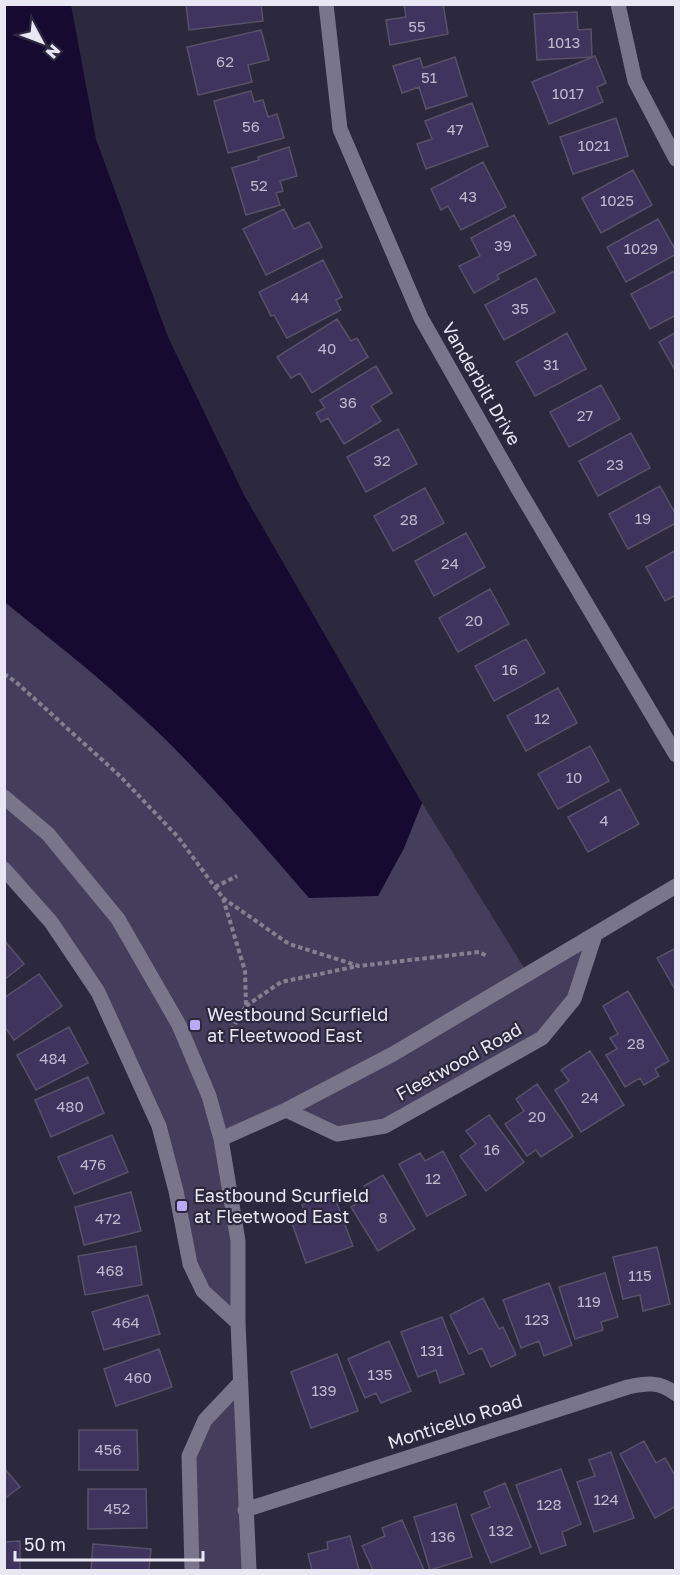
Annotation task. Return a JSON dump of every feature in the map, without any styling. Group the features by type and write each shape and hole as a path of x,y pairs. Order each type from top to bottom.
{"street":[{"name":"Vanderbilt Drive","path":"326,4 340,129 420,318 675,755"},
{"path":"618,4 635,81 675,159"},
{"path":"4,797 48,834 118,919 179,1025 209,1096 221,1139 238,1241 240,1383 249,1570"},
{"path":"4,869 51,922 99,992 159,1126 176,1191 190,1264 203,1291 238,1323"},
{"path":"221,1139 286,1110 393,1054 675,886"},
{"name":"Fleetwood Road","path":"286,1110 337,1134 385,1126 542,1038 574,999 595,935"},
{"path":"192,1570 189,1456 205,1420 240,1383"},
{"name":"Monticello Road","path":"245,1510 628,1387 649,1383 667,1387 675,1394"}],"path":[{"path":"4,674 120,776 178,837 223,898 289,944 359,966"},
{"path":"215,887 237,876"},
{"path":"223,898 244,971 246,1005"},
{"path":"230,1032 246,1005 281,982 359,966 479,952 487,956"}],"shaded area":[{"path":"4,5 71,5 96,139 168,337 244,495 422,803 404,848 378,896 309,898 224,801 152,726 90,671 5,602"},
{"path":"4,602 85,666 170,743 240,817 378,896 404,848 422,803 526,971 595,935 574,999 542,1038 385,1126 337,1134 286,1110 221,1139 238,1241 238,1323 203,1291 159,1126 98,992 5,869"},
{"path":"240,1383 249,1570 192,1570 189,1456"}],"building":[{"path":"186,4 261,4 263,21 189,30"},
{"path":"404,4 443,4 448,34 390,45 386,20 406,17"},
{"path":"577,12 578,30 591,29 592,57 537,60 534,14"},
{"path":"261,30 269,60 248,65 252,82 198,95 187,47"},
{"path":"595,56 606,83 597,87 603,102 549,124 532,82"},
{"path":"455,57 467,96 426,109 419,87 402,93 393,66 420,58 423,68"},
{"path":"251,91 254,102 263,100 268,117 277,114 284,138 228,153 214,101"},
{"path":"472,103 488,146 426,169 417,144 432,139 425,121"},
{"path":"616,118 628,156 573,174 560,137"},
{"path":"289,147 297,176 280,181 283,191 276,193 280,205 246,215 232,168 259,160 258,157"},
{"path":"483,162 506,207 461,230 448,206 441,210 431,189"},
{"path":"633,170 652,205 601,233 582,198"},
{"path":"284,209 294,229 309,222 322,247 266,275 243,229"},
{"path":"514,215 536,255 497,275 499,279 474,293 459,266 480,256 471,238"},
{"path":"658,219 676,254 626,282 607,247"},
{"path":"323,260 342,297 336,300 341,310 287,338 274,315 271,316 259,292"},
{"path":"676,270 676,315 650,329 631,294"},
{"path":"536,278 555,312 504,340 485,305"},
{"path":"337,319 351,341 357,338 368,357 312,393 300,373 291,378 277,357"},
{"path":"676,332 676,372 659,342"},
{"path":"567,333 586,369 535,396 516,362"},
{"path":"376,366 392,393 371,406 381,421 344,444 328,418 321,422 316,413 325,408 320,400"},
{"path":"601,385 620,419 569,447 550,412"},
{"path":"398,429 417,464 366,492 347,457"},
{"path":"631,433 650,468 598,496 579,461"},
{"path":"660,486 676,515 676,523 628,549 609,514"},
{"path":"425,488 444,523 393,551 374,516"},
{"path":"466,533 485,567 434,596 415,561"},
{"path":"676,550 676,595 665,601 646,567"},
{"path":"490,589 509,624 458,652 439,618"},
{"path":"526,639 545,673 494,701 475,666"},
{"path":"558,688 577,723 526,751 507,716"},
{"path":"590,746 609,781 558,809 538,774"},
{"path":"620,789 639,824 588,852 568,817"},
{"path":"4,940 24,964 4,980"},
{"path":"676,948 676,991 657,958"},
{"path":"39,974 62,1006 14,1040 4,1026 4,998"},
{"path":"628,991 669,1061 655,1069 659,1076 644,1085 640,1078 625,1087 606,1055 617,1049 610,1038 618,1034 603,1006"},
{"path":"69,1027 88,1063 36,1090 17,1055"},
{"path":"590,1051 624,1105 581,1132 555,1090 569,1081 561,1070"},
{"path":"88,1077 104,1113 51,1137 35,1100"},
{"path":"537,1084 573,1136 541,1157 536,1150 527,1156 505,1124 524,1111 516,1099"},
{"path":"489,1115 524,1162 486,1191 460,1156 476,1144 466,1131"},
{"path":"112,1135 128,1172 74,1194 58,1157"},
{"path":"443,1151 466,1195 427,1216 399,1164 420,1153 425,1161"},
{"path":"383,1175 415,1229 378,1251 351,1207 369,1196 364,1186"},
{"path":"131,1192 141,1231 84,1245 75,1207"},
{"path":"333,1193 353,1246 306,1263 292,1223 307,1218 302,1205"},
{"path":"136,1246 142,1285 85,1295 78,1256"},
{"path":"657,1247 670,1304 643,1311 640,1295 623,1299 613,1257"},
{"path":"605,1273 618,1317 601,1322 603,1330 575,1339 559,1287"},
{"path":"549,1283 572,1345 544,1356 539,1341 521,1348 503,1300"},
{"path":"148,1295 160,1334 104,1350 92,1312"},
{"path":"483,1298 499,1329 503,1327 516,1355 491,1367 482,1348 469,1354 450,1315"},
{"path":"442,1317 464,1374 440,1383 436,1370 418,1377 401,1332"},
{"path":"389,1341 411,1391 381,1403 376,1393 365,1398 348,1359"},
{"path":"159,1349 172,1387 116,1406 104,1369"},
{"path":"337,1354 358,1411 311,1428 291,1372"},
{"path":"79,1430 137,1430 138,1470 79,1470"},
{"path":"644,1441 656,1463 665,1458 676,1477 676,1506 655,1518 620,1454"},
{"path":"611,1452 634,1518 594,1532 577,1482 595,1476 589,1460"},
{"path":"4,1468 20,1487 4,1499"},
{"path":"561,1469 581,1524 562,1532 566,1545 541,1554 516,1485"},
{"path":"505,1483 531,1547 491,1563 471,1515 490,1507 484,1492"},
{"path":"88,1489 146,1489 147,1528 88,1529"},
{"path":"456,1504 472,1557 430,1570 414,1517"},
{"path":"402,1520 424,1570 373,1570 362,1546 385,1536 382,1528"},
{"path":"350,1536 359,1570 312,1570 308,1554 328,1549 327,1542"},
{"path":"20,1541 20,1570 4,1570 4,1542"},
{"path":"93,1544 151,1549 149,1570 91,1570"}],"place":[{"name":"Westbound Scurfield at Fleetwood East","path":"195,1025"},
{"name":"Eastbound Scurfield at Fleetwood East","path":"182,1206"}]}
